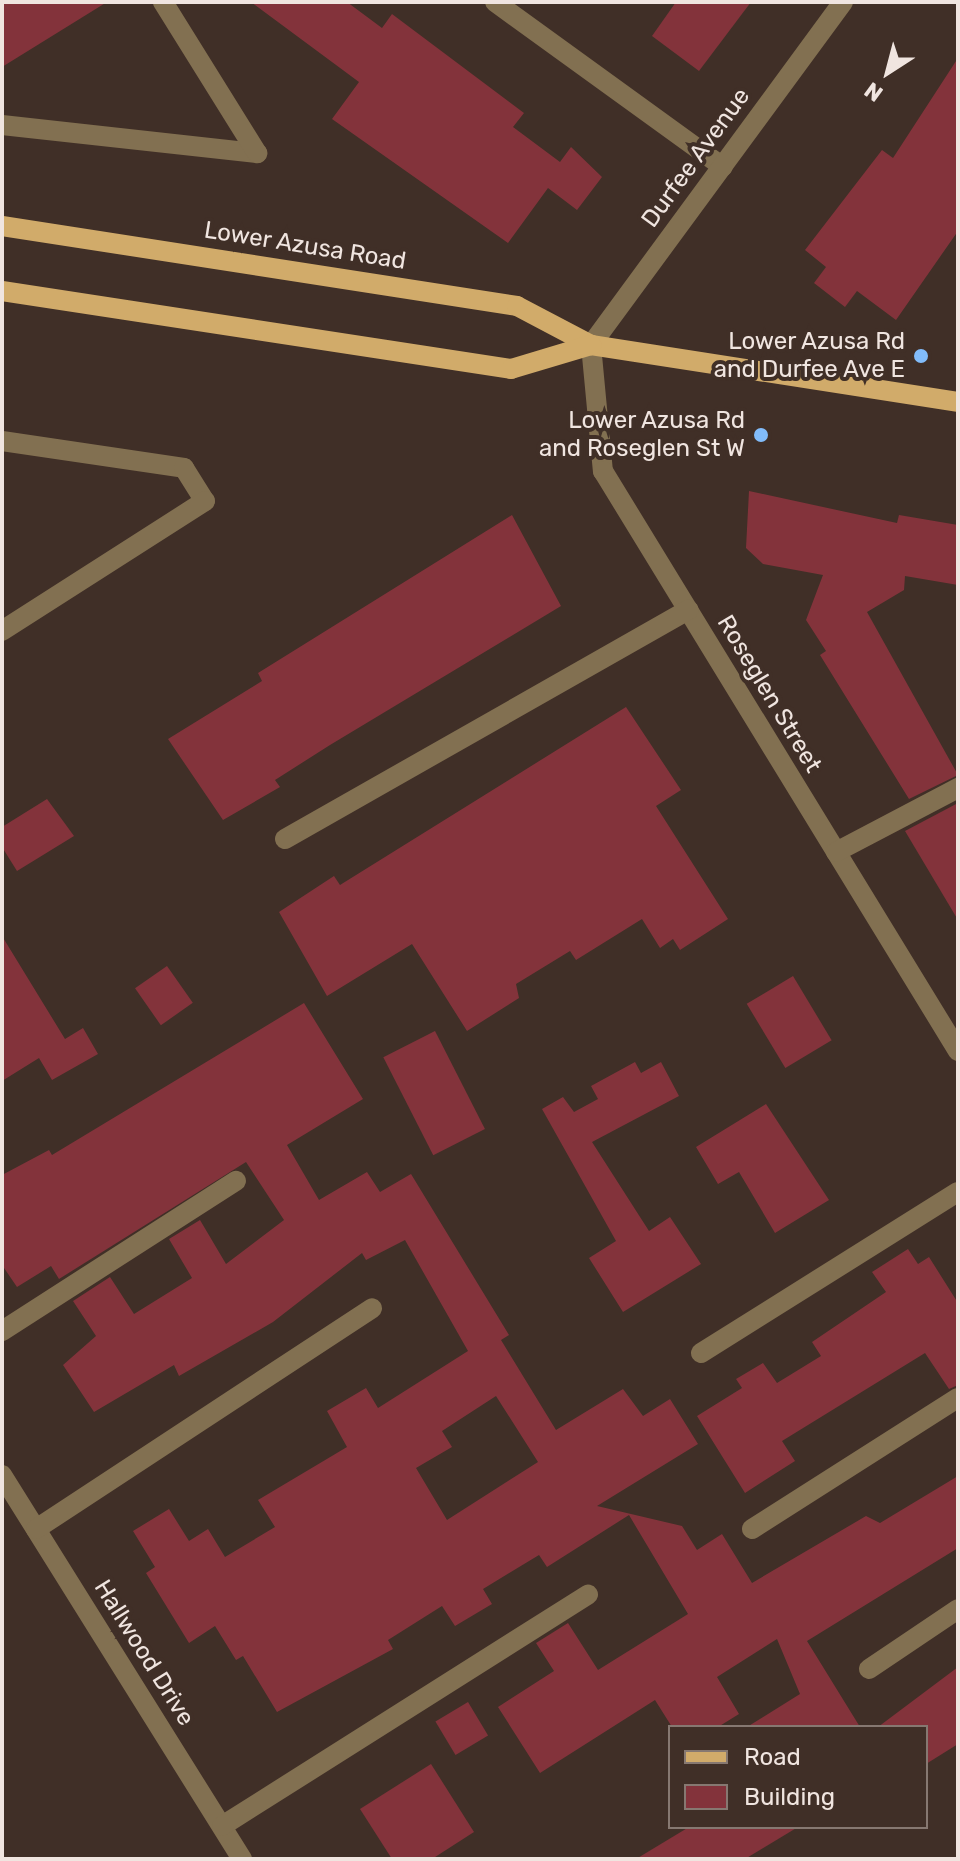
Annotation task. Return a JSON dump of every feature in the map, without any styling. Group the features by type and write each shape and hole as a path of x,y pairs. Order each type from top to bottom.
{"main road":[{"name":"Lower Azusa Road","path":"2,226 517,306 591,345 958,402"},
{"name":"Lower Azusa Road","path":"2,291 511,369 591,345"}],"street":[{"path":"2,125 257,153 163,2"},
{"path":"495,2 723,167"},
{"name":"Durfee Avenue","path":"591,345 843,2"},
{"name":"Roseglen Street","path":"591,345 603,471 958,1051"},
{"path":"2,441 184,468 205,501 2,631"},
{"path":"285,839 688,610"},
{"path":"836,852 958,788"},
{"path":"2,1331 236,1181"},
{"path":"701,1353 958,1192"},
{"path":"36,1529 372,1308"},
{"path":"752,1529 958,1398"},
{"name":"Hallwood Drive","path":"2,1475 242,1859"},
{"path":"222,1826 588,1595"},
{"path":"869,1669 958,1609"}],"building":[{"path":"2,2 107,2 2,67"},
{"path":"251,2 347,2 382,28 392,14 524,113 513,127 560,162 571,147 602,177 577,210 548,188 508,243 332,119 359,82"},
{"path":"676,2 751,2 699,71 652,36"},
{"path":"958,58 958,231 896,320 857,291 845,307 814,283 826,267 805,250 882,150 893,158"},
{"path":"749,491 897,523 899,515 958,525 958,585 905,576 904,590 867,612 958,775 909,799 820,655 826,651 806,620 823,575 763,564 746,548"},
{"path":"512,515 561,606 330,745 275,780 280,787 223,820 168,739 262,681 258,673"},
{"path":"626,707 681,790 656,806 728,919 680,950 673,939 660,948 642,919 576,960 570,951 516,984 519,998 467,1031 412,944 327,996 279,912 334,876 340,885"},
{"path":"47,799 74,836 17,871 2,847 2,827"},
{"path":"958,803 958,920 905,831"},
{"path":"2,936 65,1039 83,1028 98,1054 52,1080 39,1058 2,1081"},
{"path":"167,966 193,1003 161,1025 135,988"},
{"path":"793,976 832,1040 785,1068 747,1004"},
{"path":"304,1003 363,1099 287,1145 319,1200 367,1172 380,1192 411,1174 509,1335 501,1340 556,1430 623,1389 643,1416 670,1399 698,1444 597,1506 682,1526 697,1550 722,1534 752,1583 866,1516 880,1523 958,1476 958,1548 807,1641 859,1725 750,1725 800,1694 777,1639 717,1677 739,1714 721,1725 671,1725 655,1700 540,1773 498,1707 554,1671 536,1643 568,1623 598,1670 688,1614 629,1515 547,1567 539,1555 483,1589 492,1604 455,1626 442,1606 388,1640 393,1649 277,1712 243,1656 236,1660 215,1626 189,1643 146,1573 155,1567 133,1531 169,1509 189,1541 208,1529 225,1557 275,1527 258,1500 347,1447 327,1411 366,1388 378,1408 468,1351 405,1240 366,1260 362,1253 273,1322 179,1376 174,1365 94,1412 63,1365 96,1336 73,1301 110,1277 134,1314 192,1278 169,1239 200,1220 226,1264 284,1220 246,1162 59,1279 51,1266 17,1287 2,1265 2,1175 49,1150 52,1155","holes":["496,1396 538,1462 447,1520 416,1468 452,1447 442,1431"]},
{"path":"435,1031 485,1129 433,1155 383,1057"},
{"path":"635,1062 641,1073 661,1062 679,1096 592,1142 649,1231 670,1217 701,1264 623,1312 589,1258 616,1241 542,1109 563,1097 574,1112 598,1099 591,1086"},
{"path":"766,1104 829,1200 775,1233 739,1172 718,1184 696,1147"},
{"path":"908,1249 918,1264 929,1257 958,1303 958,1385 949,1389 925,1353 782,1441 795,1461 745,1493 697,1416 742,1388 736,1379 763,1363 777,1383 821,1356 812,1342 886,1292 872,1272"},
{"path":"958,1667 958,1744 928,1763 928,1725 881,1725"},
{"path":"468,1702 488,1735 456,1755 435,1722"},
{"path":"431,1764 474,1832 432,1859 392,1859 360,1809"},
{"path":"686,1829 795,1829 745,1859 636,1859"}],"place":[{"name":"Lower Azusa Rd and Durfee Ave E","path":"921,356"},
{"name":"Lower Azusa Rd and Roseglen St W","path":"761,435"}]}
